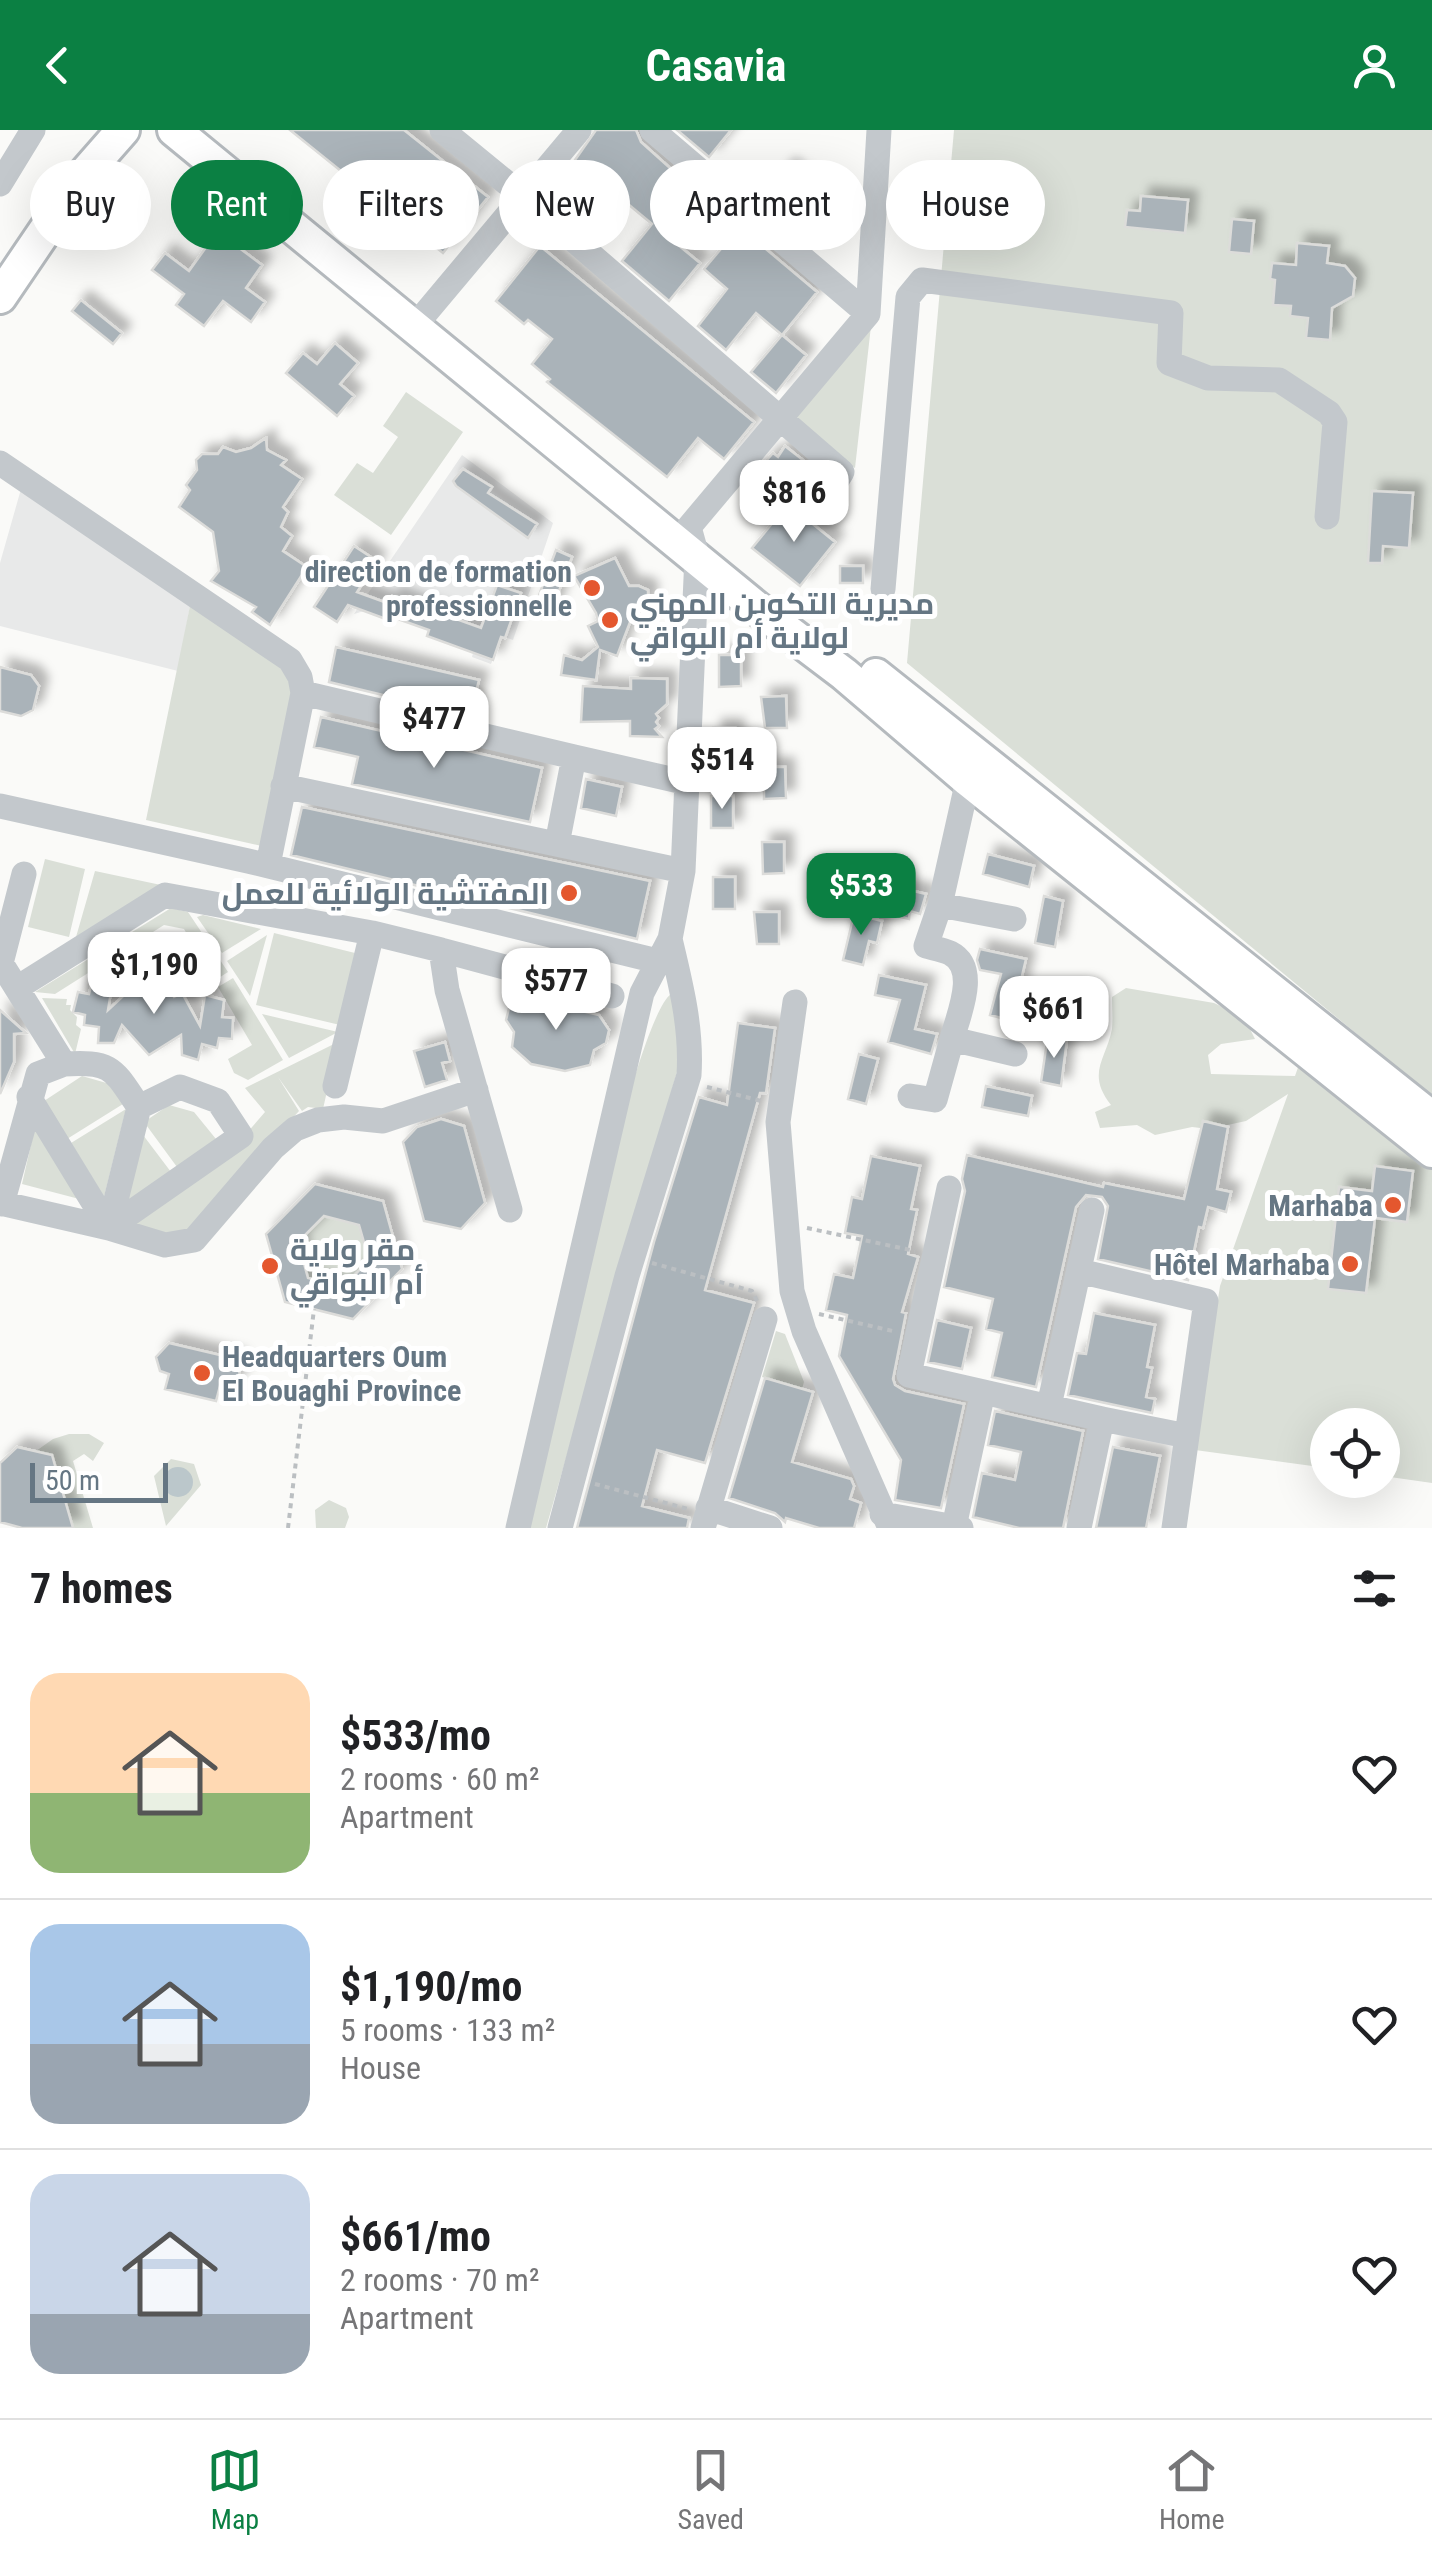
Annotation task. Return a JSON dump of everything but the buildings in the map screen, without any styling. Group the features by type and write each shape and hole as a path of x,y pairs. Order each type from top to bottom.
{"main road":[{"path":"0,266 96,130"},
{"path":"0,296 80,180 123,130"},
{"path":"174,130 419,320 693,542 1432,1118"},
{"path":"210,130 419,320"},
{"path":"693,542 968,780 1432,1151"}],"street":[{"path":"0,184 33,130"},
{"path":"442,130 499,176"},
{"path":"554,160 579,130"},
{"path":"652,130 868,314"},
{"path":"518,1528 642,993 663,950 683,871 693,542 782,420 868,314 878,130"},
{"path":"419,320 499,226"},
{"path":"586,250 842,472 826,498"},
{"path":"883,589 908,298 922,280 1170,314 1169,364 1208,378 1279,380 1329,413 1335,422 1327,517"},
{"path":"0,463 290,660 300,677 303,693 268,865"},
{"path":"303,693 688,783"},
{"path":"557,844 574,757"},
{"path":"910,1096 935,1100 967,978 951,953 926,946 940,904 968,780"},
{"path":"283,786 683,871"},
{"path":"0,806 663,950"},
{"path":"24,874 0,963 64,1064"},
{"path":"18,988 165,895 372,933 612,996"},
{"path":"940,904 1014,919"},
{"path":"334,1086 372,933"},
{"path":"440,950 510,1210"},
{"path":"560,1528 633,1258 687,1082 691,1045 683,990 663,950"},
{"path":"795,1002 780,1106 792,1290 886,1521 958,1527 983,1392"},
{"path":"952,1039 1015,1054"},
{"path":"109,1228 139,1107 114,1071 94,1062 64,1064 38,1074 1,1204 109,1228 165,1246 194,1240 295,1129 318,1120 344,1117 382,1121 476,1090"},
{"path":"109,1228 241,1136 218,1101 180,1088 139,1107"},
{"path":"30,1097 109,1228"},
{"path":"948,1188 908,1374 1187,1436"},
{"path":"1049,1406 1092,1210"},
{"path":"1079,1270 1206,1301 1174,1528"},
{"path":"765,1319 706,1517 770,1528"},
{"path":"1080,1528 1102,1419"}],"path":[{"path":"687,1082 780,1106"},
{"path":"786,1223 934,1255"},
{"path":"633,1258 752,1291 765,1319"},
{"path":"288,1528 314,1309"},
{"path":"798,1310 917,1336"},
{"path":"571,1478 706,1517"}],"shaded area":[{"path":"954,130 1432,130 1432,1096 907,663 943,250 1045,250 1045,160 951,160"},
{"path":"871,326 855,468 791,417"},
{"path":"406,392 463,432 391,535 334,495 357,463 373,473 398,437 383,426"},
{"path":"462,455 553,523 513,640 502,636 491,664 427,636 429,630 395,619 392,627 383,623 384,618 364,611 354,614"},
{"path":"21,489 191,601 178,671 0,626 0,563"},
{"path":"191,601 276,656 303,693 271,848 146,820"},
{"path":"45,859 85,869 69,937 28,927"},
{"path":"95,871 161,885 76,937"},
{"path":"171,908 188,912 228,972 214,981 184,929 164,925 55,994 35,992"},
{"path":"203,915 261,929 222,953 197,917"},
{"path":"274,933 355,953 340,1025 256,1005"},
{"path":"267,935 250,996 227,961"},
{"path":"233,978 283,1060 248,1080 234,1073 228,1059 252,1045 218,987"},
{"path":"1126,988 1214,1003 1244,1017 1255,1039 1221,1044 1208,1055 1211,1074 1295,1076 1302,1056 1432,1160 1432,1483 1400,1478 1400,1408 1310,1408 1310,1466 1195,1450 1220,1286 1288,1094 1246,1121 1209,1129 1192,1127 1155,1135 1137,1125 1100,1128 1095,1112 1111,1105 1099,1075 1112,1029 1112,997"},
{"path":"671,994 683,1051 546,1528 525,1528 612,1155 654,1022"},
{"path":"42,998 67,999 66,1005 71,1005 76,1025 81,1029 75,1054"},
{"path":"262,1014 338,1032 289,1058"},
{"path":"338,1042 323,1109 308,1107 302,1111 278,1077 299,1111 190,1231 183,1236 123,1228 246,1134 265,1112 245,1088"},
{"path":"82,1076 110,1084 123,1104 67,1139 44,1101"},
{"path":"169,1105 194,1112 216,1139 177,1167 144,1122"},
{"path":"126,1109 104,1197 71,1143"},
{"path":"35,1127 83,1200 22,1184"},
{"path":"140,1131 171,1172 121,1208"},
{"path":"324,1216 359,1225 369,1260 343,1287 308,1278 298,1242"},
{"path":"776,1331 785,1334 804,1382 802,1389 762,1377"},
{"path":"69,1434 89,1434 104,1443 93,1461 84,1454 73,1461 93,1528 73,1528 52,1455 36,1451"},
{"path":"171,1459 194,1464 201,1485 166,1526 154,1476"},
{"path":"178,1467 192,1476 193,1482 184,1496 178,1497 164,1488 163,1482 172,1468"},
{"path":"329,1500 346,1508 349,1517 345,1528 316,1528 315,1510"}],"place":[{"name":"direction de formation professionnelle","path":"592,588"},
{"name":"مديرية التكوين المهني لولاية أم البواقي","path":"610,620"},
{"name":"المفتشية الولائية للعمل","path":"569,893"},
{"name":"Marhaba","path":"1393,1205"},
{"name":"Hôtel Marhaba","path":"1350,1264"},
{"name":"مقر ولاية أم البواقي","path":"270,1266"},
{"name":"Headquarters Oum El Bouaghi Province","path":"202,1373"}]}
